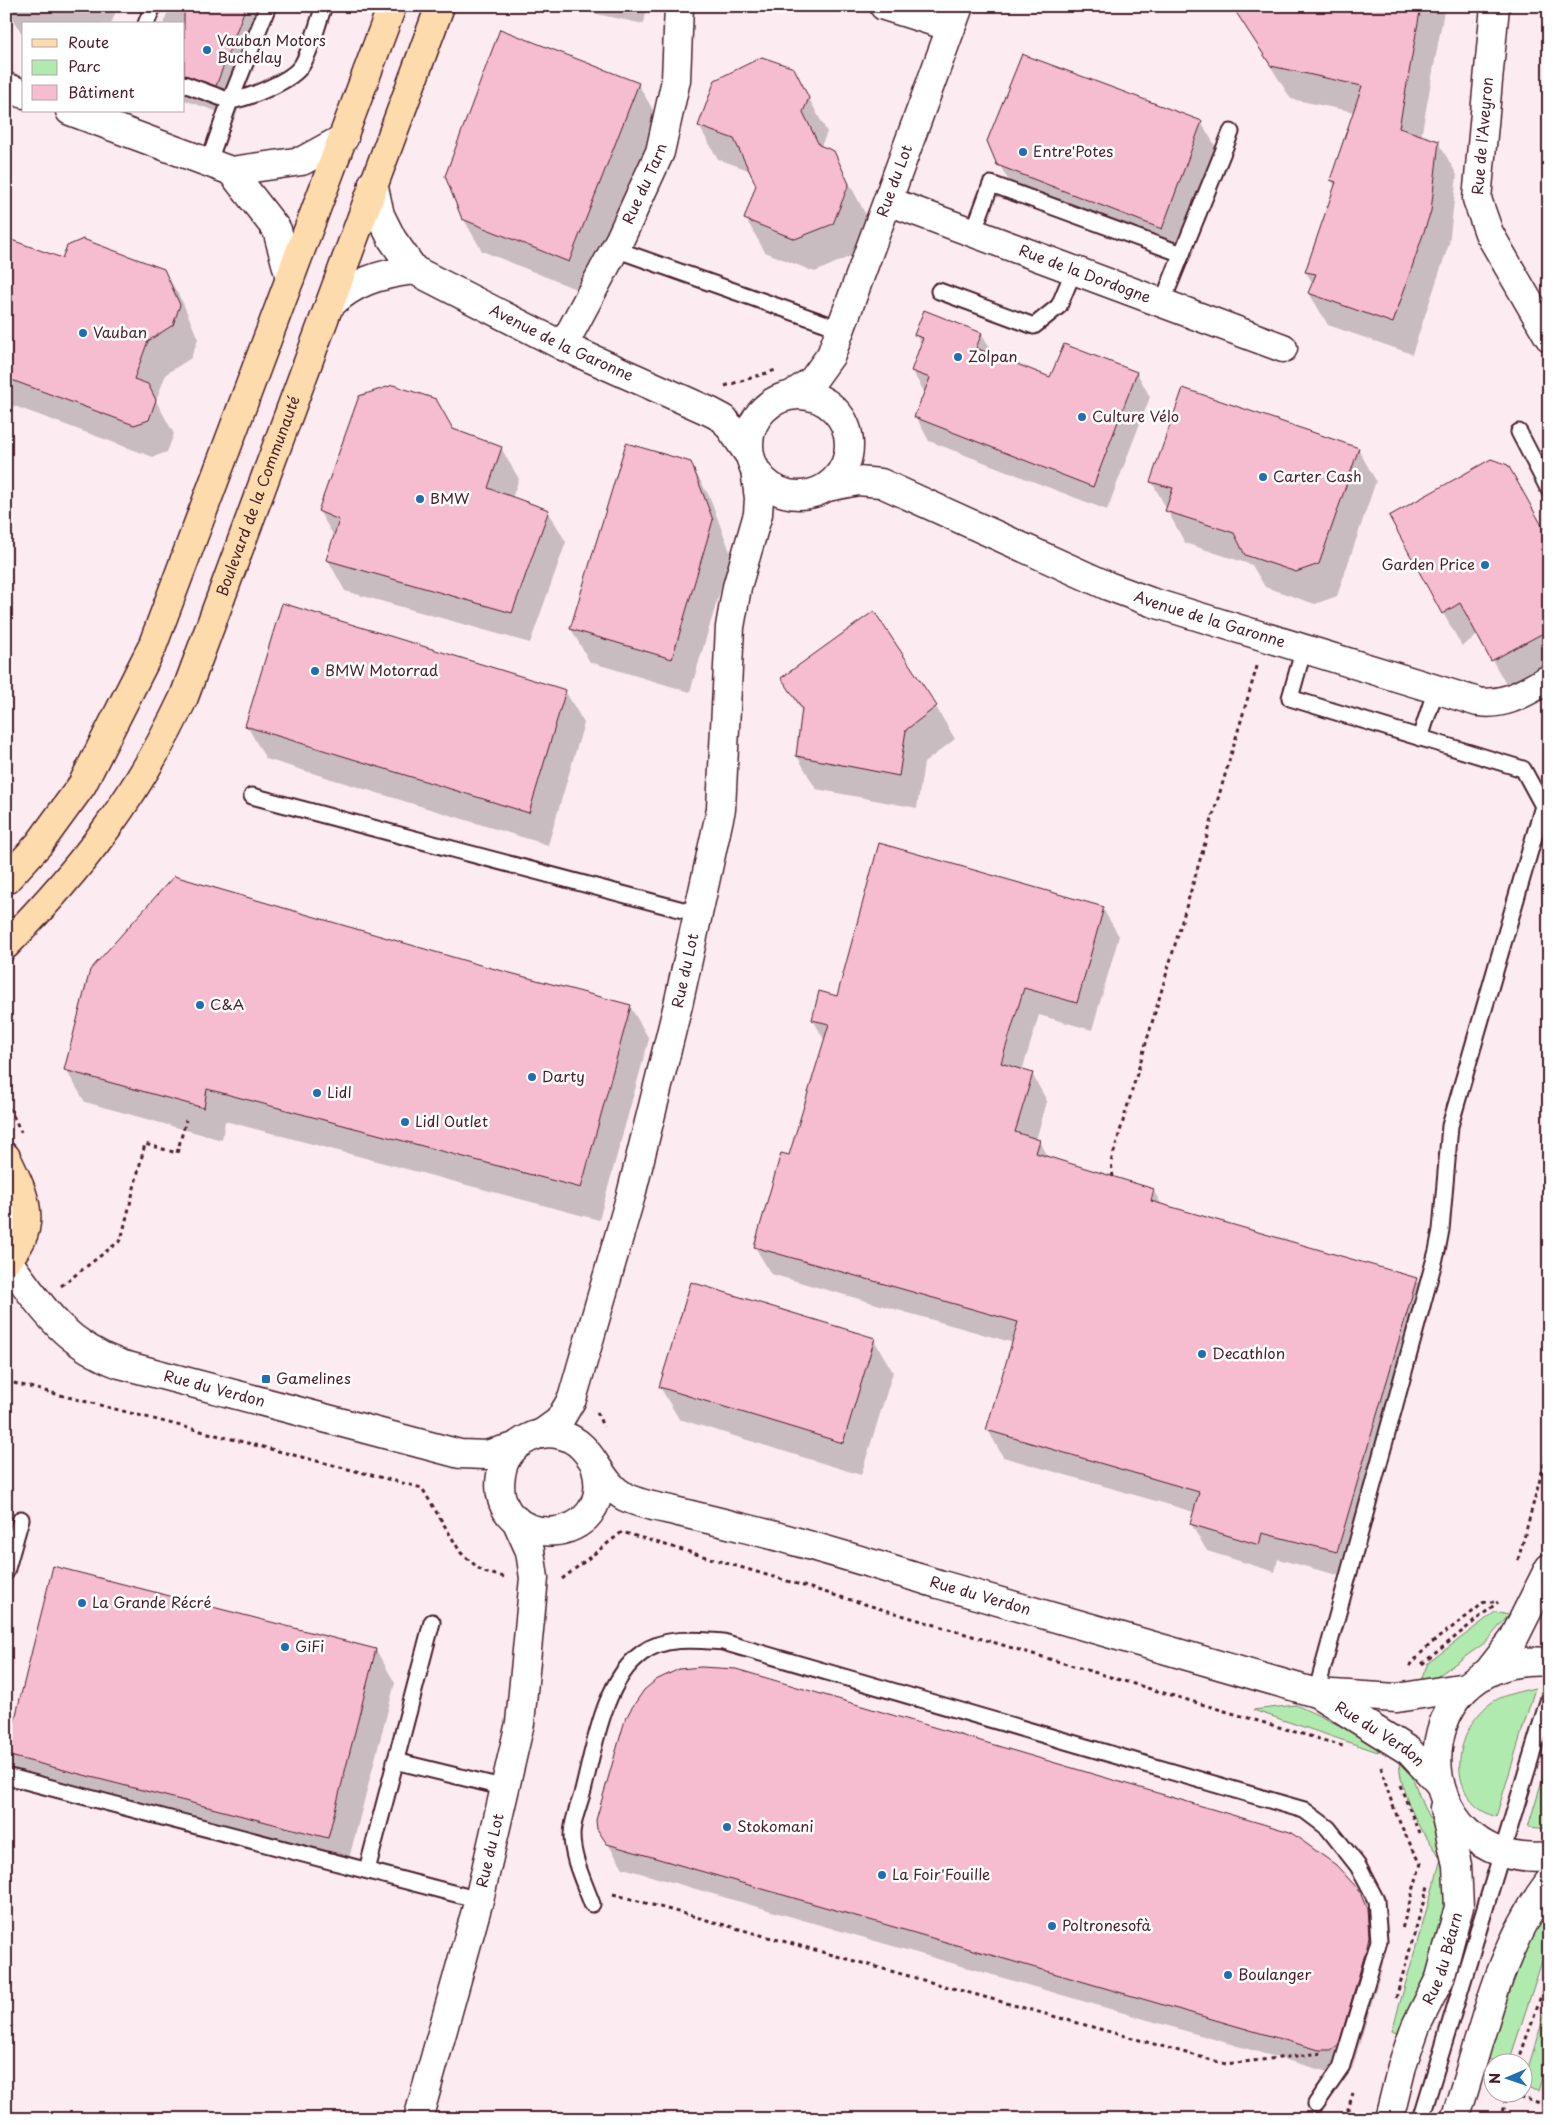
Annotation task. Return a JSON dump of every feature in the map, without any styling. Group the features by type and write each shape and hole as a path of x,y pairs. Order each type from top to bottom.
{"main road":[{"path":"6,880 39,844 82,785 152,647 392,6"},
{"name":"Boulevard de la Communauté","path":"6,945 40,911 91,852 123,808 164,740 200,657 373,183 440,6"},
{"path":"6,1158 26,1202 26,1219 24,1234 18,1248 6,1260"}],"street":[{"name":"Rue du Tarn","path":"563,346 615,249 660,152 676,80 679,6"},
{"path":"884,6 955,17"},
{"name":"Rue de l'Aveyron","path":"1495,6 1476,199 1489,233 1549,337"},
{"name":"Rue du Lot","path":"830,355 955,17"},
{"path":"6,87 22,93"},
{"path":"73,112 220,168 302,161 344,138"},
{"path":"220,168 277,230 290,278"},
{"path":"329,306 341,294 372,278 414,270 392,238 380,215 373,183"},
{"name":"Rue de la Dordogne","path":"888,200 1283,348"},
{"name":"Avenue de la Garonne","path":"414,270 563,346 711,412"},
{"path":"754,534 759,498 749,441 752,426 765,408 778,400 792,395 812,380 830,355"},
{"path":"830,355 829,379 834,409"},
{"path":"792,395 814,397 834,409 843,421 860,465 880,483"},
{"path":"711,412 765,408"},
{"path":"711,412 724,419 764,482 777,491 791,495 816,492 858,481 880,483"},
{"path":"754,534 764,519 775,509 816,492 838,478 846,464 850,442"},
{"name":"Avenue de la Garonne","path":"880,483 1108,586 1151,602 1478,702 1493,704 1510,700 1549,679"},
{"name":"Rue du Lot","path":"573,1395 626,1215 698,914 721,808 730,627 737,587 754,534"},
{"name":"Rue du Verdon","path":"6,1260 36,1301 65,1333 95,1355 120,1364 460,1454"},
{"path":"460,1454 486,1455 515,1447 527,1439 541,1434 558,1421 573,1395"},
{"path":"573,1395 576,1432 607,1483 616,1491 644,1504"},
{"path":"534,1581 542,1558 551,1544 593,1507 598,1493 599,1478 589,1455 563,1436 541,1434"},
{"path":"502,1495 501,1473 506,1459 515,1447"},
{"path":"460,1454 477,1464 493,1481 502,1495 507,1509 516,1520 530,1550 534,1581"},
{"path":"516,1520 536,1531 550,1533 608,1510 644,1504"},
{"name":"Rue du Verdon","path":"644,1504 762,1532 1316,1693 1403,1697 1477,1680 1514,1662 1549,1662"},
{"path":"1549,1568 1513,1640 1477,1680 1453,1702 1438,1734 1436,1758 1440,1788 1453,1816 1472,1837 1502,1853 1530,1858 1549,1857"},
{"name":"Rue du Lot","path":"418,2119 479,1900 506,1788 520,1723 534,1581"},
{"name":"Rue du Verdon","path":"1316,1693 1390,1738 1427,1768 1440,1788"},
{"name":"Rue du Béarn","path":"1389,2119 1402,2066 1416,2026 1440,1978 1459,1907 1457,1865 1440,1788"},
{"path":"1456,2119 1506,1956 1519,1926 1549,1882"}],"lane":[{"path":"147,22 152,6"},
{"path":"220,168 230,101 268,6"},
{"path":"185,84 230,101 247,98 294,73 302,65 324,6"},
{"path":"1162,303 1231,132"},
{"path":"973,233 991,184 1182,254"},
{"path":"615,249 841,329"},
{"path":"939,291 1034,326 1059,306 1074,270"},
{"path":"1519,432 1549,490"},
{"path":"1304,648 1290,698 1523,769 1543,806 1450,1126 1441,1230 1437,1251 1316,1693"},
{"path":"1420,738 1436,688"},
{"path":"252,796 698,914"},
{"path":"6,1572 21,1519"},
{"path":"367,1870 432,1622"},
{"path":"592,1904 576,1861 572,1833 604,1712 622,1674 642,1653 668,1642 691,1639 723,1642 1304,1810 1328,1828 1358,1866 1376,1900 1379,1941 1341,2068 1316,2104"},
{"path":"1421,2119 1549,1698"},
{"path":"395,1761 506,1788"},
{"path":"6,1776 479,1900"}],"path":[{"path":"1113,1177 1111,1162 1266,636"},
{"path":"6,1101 21,1132"},
{"path":"60,1286 121,1240 145,1144 177,1153 186,1120"},
{"path":"6,1381 422,1488 461,1553 483,1572 534,1581 560,1581 622,1532 1353,1749"},
{"path":"573,1395 592,1396 606,1432"},
{"path":"1518,1563 1549,1446"},
{"path":"1403,1697 1422,1664 1498,1602 1502,1595"},
{"path":"1403,1697 1405,1673 1417,1656 1484,1602 1498,1602 1526,1613"},
{"path":"1390,1738 1396,1776 1413,1822 1422,1838"},
{"path":"1390,1738 1380,1764 1392,1806 1406,1838 1421,1863 1399,1938"},
{"path":"1394,2002 1429,1881"},
{"path":"586,1887 1226,2064 1316,2053 1346,2053"},
{"path":"1521,2052 1549,1973"},
{"path":"1345,2119 1354,2091"},
{"path":"1532,2101 1549,2105"},
{"path":"1500,2119 1505,2102"}],"shaded area":[{"path":"6,6 1549,6 1549,2119 6,2119"}],"green space":[{"path":"1495,1612 1509,1615 1486,1642 1435,1678 1421,1680 1428,1663"},
{"path":"1535,1688 1496,1817 1478,1808 1465,1791 1460,1763 1466,1734 1483,1710 1494,1701 1504,1696"},
{"path":"1296,1705 1379,1744 1378,1752 1253,1710"},
{"path":"1549,1757 1549,1829 1528,1827"},
{"path":"1399,1759 1411,1773 1423,1806 1439,1836 1445,1858 1445,1934 1404,2035 1392,2031 1441,1859 1421,1830 1413,1814 1403,1786"},
{"path":"1549,1910 1549,1940 1512,2052 1486,2052 1531,1935"},
{"path":"1549,2000 1549,2055 1538,2091 1532,2089 1532,2055"}],"building":[{"name":"Vauban Motors Buchelay","path":"184,6 246,6 216,86 185,75"},
{"path":"1232,6 1421,6 1399,128 1439,141 1431,211 1393,323 1308,293 1316,274 1305,272 1336,182 1330,180 1362,86 1271,66"},
{"path":"500,29 639,83 569,262 462,219 445,176"},
{"path":"1022,54 1202,121 1162,229 997,165 987,141"},
{"path":"762,57 794,68 809,98 803,112 819,145 834,151 849,184 833,224 795,239 744,219 756,185 734,139 698,126 715,80"},
{"name":"Vauban","path":"6,238 62,258 67,246 83,239 164,269 180,305 173,325 148,341 134,379 148,384 156,400 149,420 134,425 6,378"},
{"path":"924,310 982,333 976,348 1050,377 1064,344 1137,372 1093,487 914,417 930,378 911,371 923,338 914,335"},
{"name":"BMW","path":"393,385 436,399 453,429 502,447 488,488 549,510 512,613 326,560 339,520 318,511 359,396"},
{"name":"Carter Cash","path":"1183,388 1359,448 1319,564 1296,572 1245,555 1234,533 1165,511 1173,488 1150,482"},
{"path":"626,443 691,462 713,520 672,659 570,629"},
{"path":"1491,459 1508,465 1549,538 1549,630 1491,661 1460,603 1442,614 1389,516"},
{"path":"282,603 566,690 529,813 245,726"},
{"path":"874,611 937,706 906,730 899,776 796,756 802,708 781,678"},
{"path":"879,843 1104,907 1077,1003 1024,988 1001,1063 1033,1073 1015,1132 1040,1140 1036,1153 1154,1189 1151,1201 1417,1278 1337,1552 1262,1533 1259,1545 1190,1524 1199,1492 986,1430 1018,1322 754,1247 781,1153 789,1155 829,1024 812,1020 819,991 837,996"},
{"path":"174,876 480,965 631,1005 581,1188 207,1089 204,1108 64,1070 90,970"},
{"path":"691,1282 875,1338 843,1443 659,1387"},
{"path":"53,1566 376,1649 328,1838 6,1755"},
{"path":"701,1667 736,1669 1290,1832 1336,1865 1359,1890 1367,1909 1369,1936 1367,1947 1339,2044 1331,2050 1319,2050 607,1844 597,1829 596,1820 625,1720 644,1690 656,1680 679,1669"}],"place":[{"name":"Vauban Motors Buchelay","path":"207,50"},
{"name":"Entre'Potes","path":"1023,152"},
{"name":"Vauban","path":"83,333"},
{"name":"Zolpan","path":"958,357"},
{"name":"Culture Vélo","path":"1082,417"},
{"name":"Carter Cash","path":"1263,477"},
{"name":"BMW","path":"420,499"},
{"name":"Garden Price","path":"1485,565"},
{"name":"BMW Motorrad","path":"315,671"},
{"name":"C&A","path":"200,1005"},
{"name":"Darty","path":"532,1077"},
{"name":"Lidl","path":"317,1093"},
{"name":"Lidl Outlet","path":"405,1122"},
{"name":"Decathlon","path":"1202,1354"},
{"name":"Gamelines","path":"266,1379"},
{"name":"La Grande Récré","path":"82,1603"},
{"name":"GiFi","path":"285,1647"},
{"name":"Stokomani","path":"727,1827"},
{"name":"La Foir'Fouille","path":"882,1875"},
{"name":"Poltronesofà","path":"1052,1926"},
{"name":"Boulanger","path":"1228,1975"}]}
